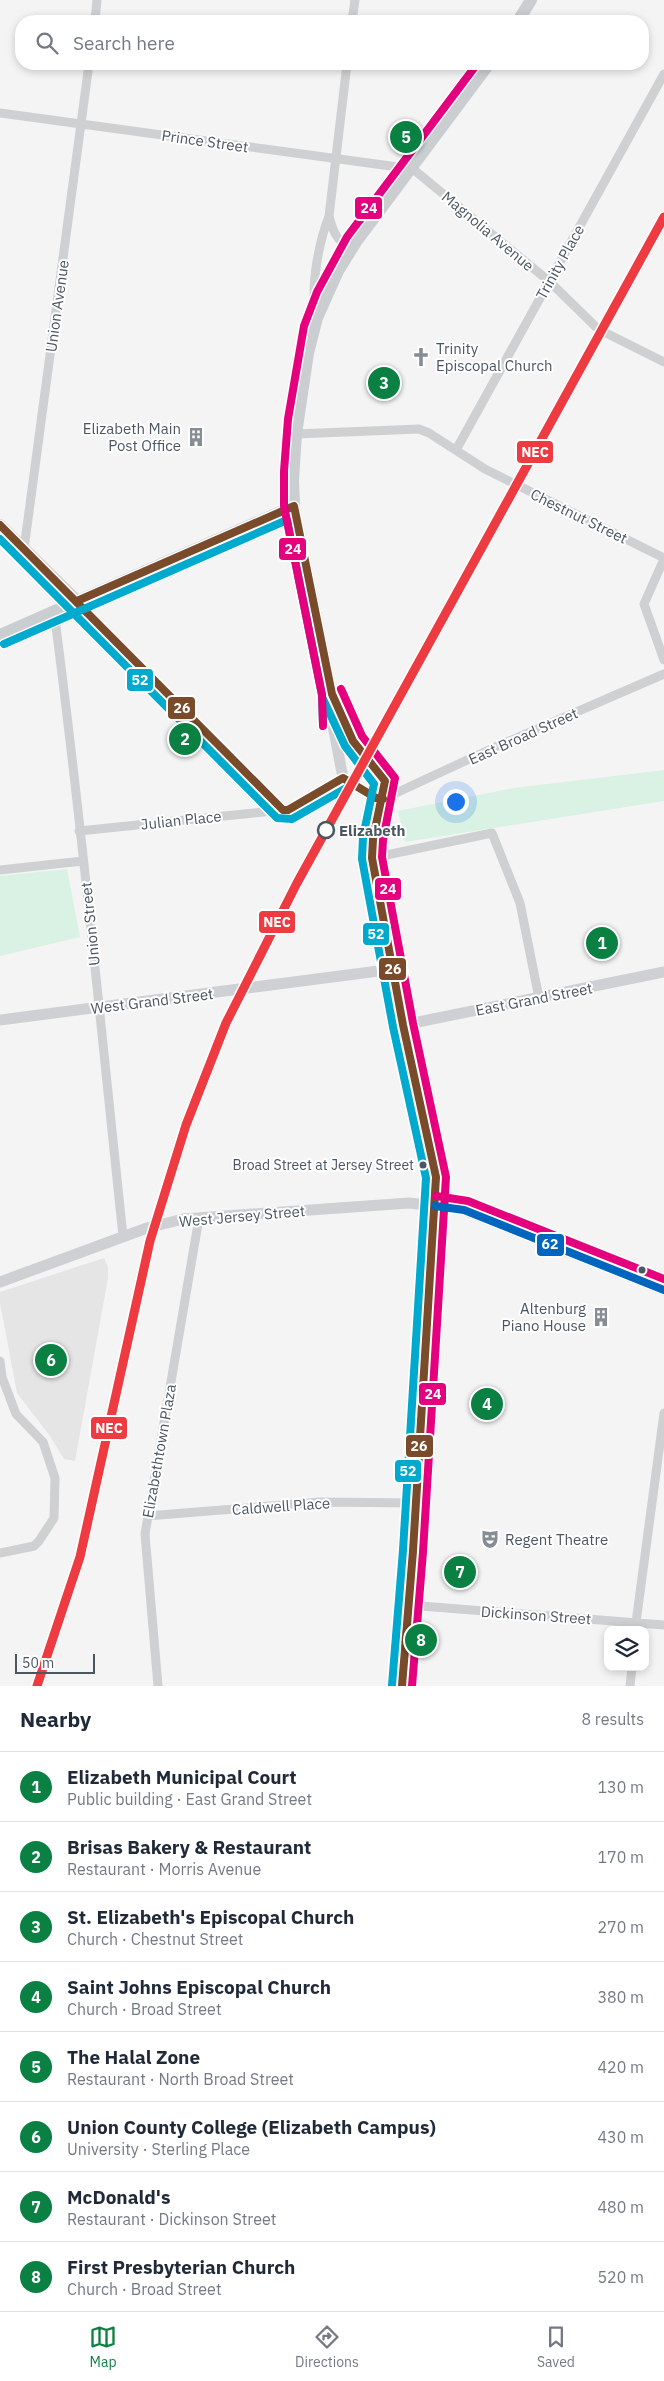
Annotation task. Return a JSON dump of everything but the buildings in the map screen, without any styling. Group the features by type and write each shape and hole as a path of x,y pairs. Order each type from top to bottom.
{"main road":[{"path":"522,15 531,0"},
{"path":"0,635 294,506 293,480 296,434 301,396 317,318 338,271 352,249 410,168 484,70"},
{"path":"0,525 77,600"}],"street":[{"path":"96,15 97,0"},
{"path":"353,15 355,0"},
{"name":"Union Avenue","path":"24,549 88,70"},
{"path":"346,70 330,216 333,232 341,244 352,249"},
{"name":"Trinity Place","path":"456,450 664,74"},
{"name":"Prince Street","path":"0,113 410,168"},
{"name":"Magnolia Avenue","path":"410,168 550,282 598,329 664,362"},
{"path":"317,318 314,295 322,234 330,216"},
{"name":"Chestnut Street","path":"296,434 419,429 485,469 664,558"},
{"path":"294,506 332,694 331,715 344,779"},
{"path":"664,558 644,604 664,660"},
{"path":"77,600 283,810"},
{"name":"Union Street","path":"54,611 76,783 79,831 123,1236"},
{"name":"East Broad Street","path":"379,799 664,674"},
{"path":"332,694 360,752"},
{"name":"Julian Place","path":"79,831 288,810 344,779"},
{"path":"378,813 379,799 385,781"},
{"path":"372,858 492,832 520,903 539,998"},
{"path":"372,844 372,858 403,1025 436,1177 416,1503 402,1686"},
{"path":"0,870 83,861"},
{"name":"West Grand Street","path":"0,1020 394,969"},
{"name":"East Grand Street","path":"403,1025 664,972"},
{"name":"West Jersey Street","path":"0,1280 123,1236 183,1219 409,1202 464,1210 664,1290"},
{"name":"Elizabethtown Plaza","path":"158,1686 145,1534 199,1218"},
{"path":"0,1361 2,1377 16,1414 43,1442 55,1478 54,1518 37,1544 0,1553"},
{"path":"635,1626 664,1413"},
{"name":"Caldwell Place","path":"147,1516 320,1502 416,1503"},
{"name":"Dickinson Street","path":"408,1605 635,1626 664,1625"},
{"path":"630,1686 632,1671"}],"shaded area":[{"path":"104,1258 108,1267 108,1278 75,1461 64,1459 50,1436 17,1393 0,1303 0,1292"}],"green space":[{"path":"664,770 664,801 405,842 398,811 514,788"},
{"path":"67,869 80,937 0,956 0,876"}],"tunnel":[{"path":"360,752 385,781"},
{"path":"346,780 376,798"},
{"path":"372,844 379,813"}],"transit line":[{"name":"24","path":"323,726 322,695 284,506 284,471 288,419 304,326 317,292 347,237 472,70"},
{"name":"NEC","path":"37,1686 80,1557 150,1241 186,1125 226,1023 297,883 664,217"},
{"name":"26","path":"77,601 294,506 332,694 353,741 385,781 373,839 372,858 403,1025 436,1177 413,1551 402,1686"},
{"name":"52","path":"4,644 287,520 322,695 323,724"},
{"name":"26","path":"0,525 283,810 288,810 343,778 376,798 383,799"},
{"name":"52","path":"0,539 277,818 292,819 348,787"},
{"name":"24","path":"341,689 362,736 395,778 383,840 382,857 413,1023 446,1177 423,1552 412,1686"},
{"name":"52","path":"323,699 345,746 374,784 363,837 362,859 393,1027 426,1178 403,1550 392,1685"},
{"name":"24","path":"436,1196 468,1201 664,1279"},
{"name":"62","path":"435,1206 464,1210 664,1290"}],"place":[{"name":"The Halal Zone","path":"406,137"},
{"name":"Trinity Episcopal Church","path":"421,357"},
{"name":"St. Elizabeth's Episcopal Church","path":"384,383"},
{"name":"Elizabeth Main Post Office","path":"196,437"},
{"name":"Brisas Bakery & Restaurant","path":"185,739"},
{"name":"Elizabeth","path":"326,830"},
{"name":"Elizabeth Municipal Court","path":"602,943"},
{"name":"Broad Street at Jersey Street","path":"423,1165"},
{"name":"Altenburg Piano House","path":"601,1317"},
{"name":"Union County College (Elizabeth Campus)","path":"51,1360"},
{"name":"Saint Johns Episcopal Church","path":"487,1404"},
{"name":"Regent Theatre","path":"490,1539"},
{"name":"McDonald's","path":"460,1572"},
{"name":"First Presbyterian Church","path":"421,1640"}]}
